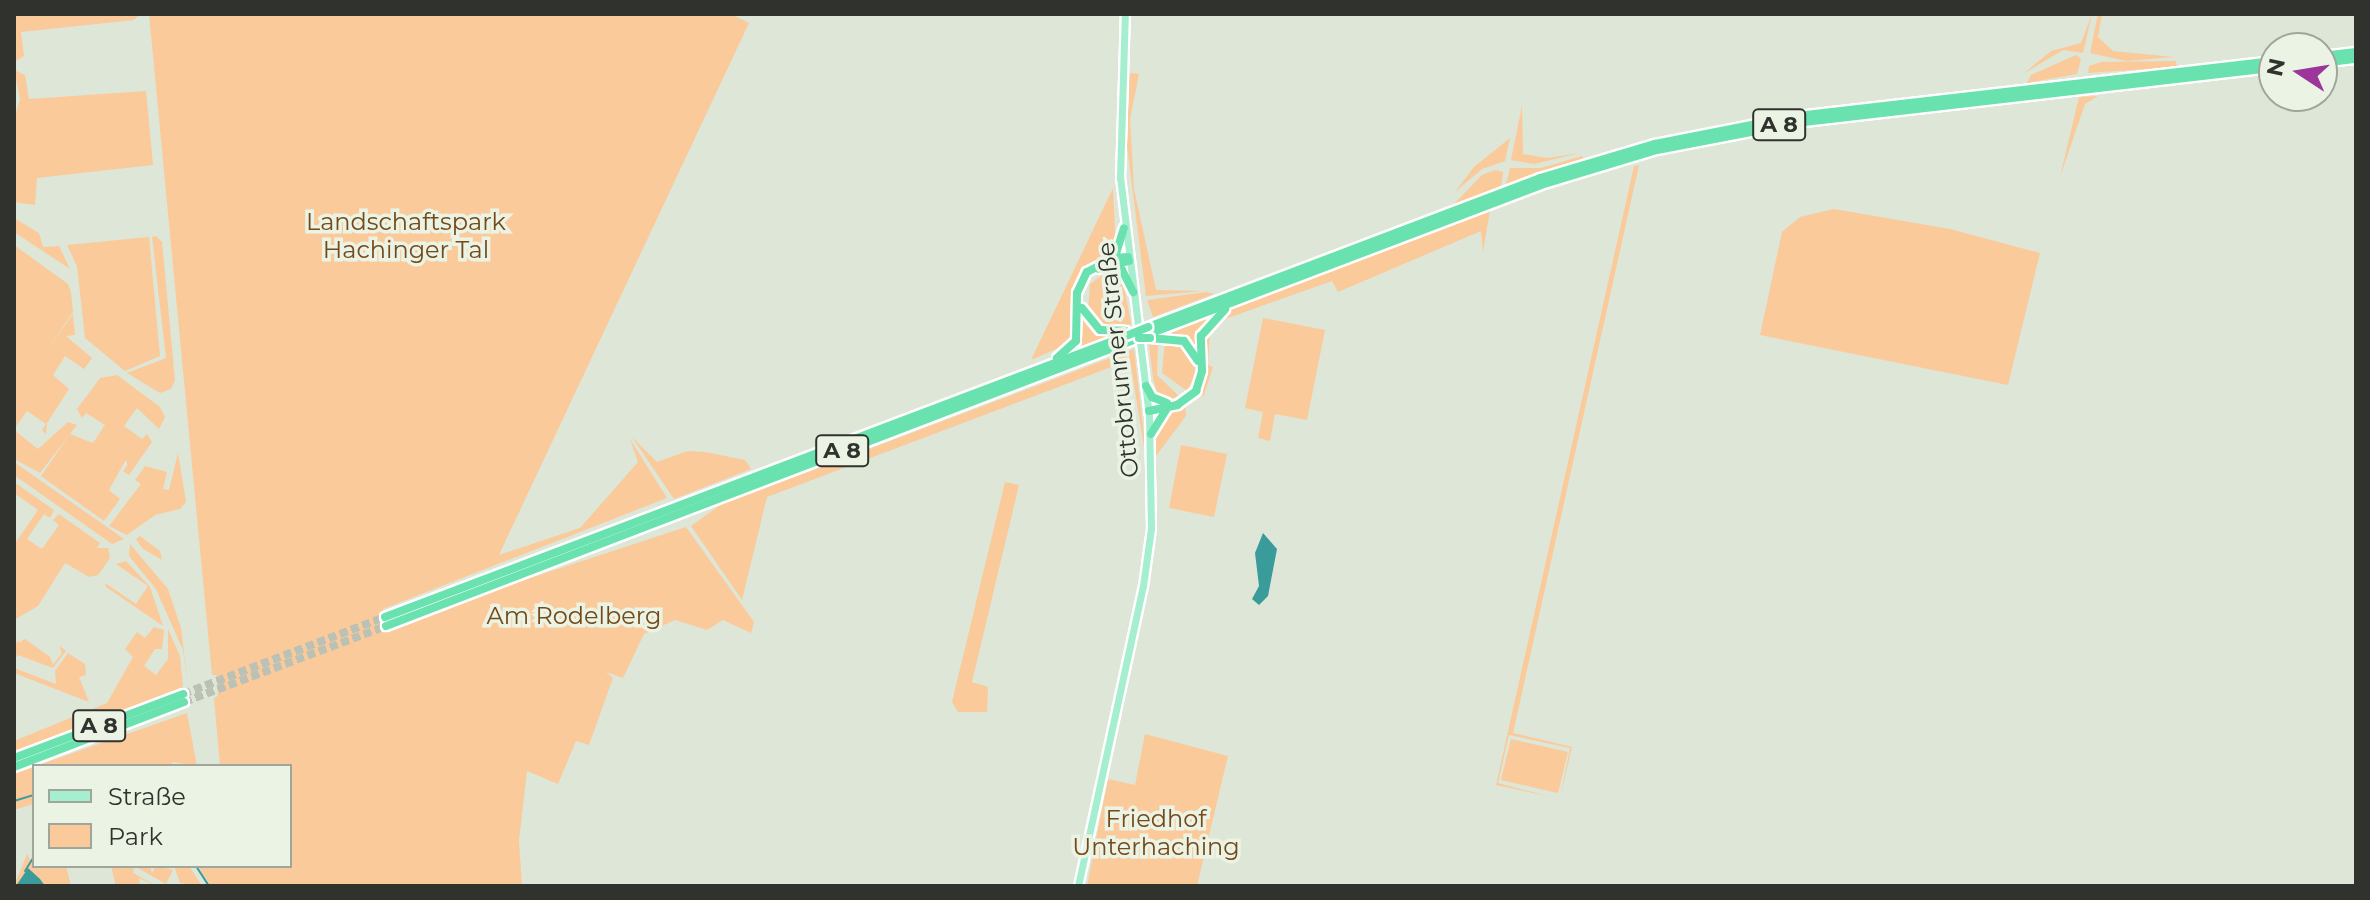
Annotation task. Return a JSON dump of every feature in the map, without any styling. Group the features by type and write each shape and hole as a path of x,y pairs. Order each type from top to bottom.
{"highway":[{"name":"A 8","path":"2089,86 2258,63"},
{"name":"A 8","path":"385,621 1126,337 1139,338 1150,330 1501,196 1600,166 1719,136 2061,89 2258,70"},
{"name":"A 8","path":"686,507 1013,379 1250,295 1501,196"},
{"path":"1114,258 1124,228"},
{"path":"1013,379 1070,349 1079,332 1079,285 1092,267 1114,258 1128,259"},
{"path":"1126,337 1100,330 1085,317 1083,289 1103,268 1128,259"},
{"path":"1103,268 1122,270 1133,292"},
{"path":"1149,408 1185,402 1199,386 1203,330 1221,311 1250,295"},
{"path":"1150,330 1184,341 1199,365 1189,395 1167,406 1151,434"},
{"path":"1146,386 1152,397 1167,406"},
{"name":"A 8","path":"14,758 184,698 14,767"}],"main road":[{"name":"Ottobrunner Straße","path":"1078,886 1143,586 1151,528 1149,408 1124,228 1118,133 1125,14"}],"green space":[{"path":"14,14 140,14 134,20 21,32 24,56 14,62"},
{"name":"Landschaftspark Hachinger Tal","path":"149,14 731,14 749,23 499,555 580,528 638,462 630,439 667,498 383,609 387,633 524,580 686,527 754,622 751,633 723,620 707,630 675,620 644,634 623,678 606,672 613,678 589,745 576,741 558,784 527,771 519,841 522,886 211,886 199,868 292,868 292,764 220,764 214,698 218,696 216,675 212,675"},
{"path":"2092,14 2083,53 2063,50 2023,74 2051,51 2081,43"},
{"path":"2098,14 2102,14 2098,37 2113,51 2174,57 2126,61 2090,53"},
{"path":"2076,55 2081,59 2077,74 2027,83 2031,75"},
{"path":"2176,61 2177,67 2088,73 2089,66 2101,62"},
{"path":"14,70 25,75 29,99 146,91 153,165 37,178 35,205 14,202 14,120 20,99"},
{"path":"1130,73 1139,74 1130,119 1134,189 1156,290 1202,291 1146,296 1126,138"},
{"path":"2098,96 2085,104 2060,177 2079,97"},
{"path":"1522,106 1523,154 1547,158 1580,153 1534,164 1511,160"},
{"path":"1510,138 1505,161 1482,169 1455,192 1474,167"},
{"path":"1582,156 1584,159 1506,185 1510,168 1541,168"},
{"path":"1639,165 1513,733 1572,747 1560,798 1570,748 1509,735 1498,783 1551,797 1496,785 1634,166"},
{"path":"1495,170 1503,172 1501,187 1452,206 1482,175"},
{"path":"1113,188 1116,251 1091,264 1080,277 1068,344 1031,360"},
{"path":"1834,209 1950,229 2040,253 2008,385 1760,335 1782,232 1800,217"},
{"path":"1490,210 1483,252 1481,231 1338,292 1332,281 1225,319 1210,333 1208,365 1213,367 1204,395 1192,401 1197,392 1201,343 1222,313"},
{"path":"14,218 39,233 43,247 59,246 70,269 14,232"},
{"path":"156,236 162,242 175,380 171,389 160,393 127,373 166,358 152,237"},
{"path":"149,237 160,356 125,371 85,338 77,266 67,245"},
{"path":"14,245 68,284 71,292 73,312 45,353 73,314 75,335 66,336 92,358 84,369 65,356 53,375 69,389 47,423 46,434 42,430 46,424 27,411 14,429"},
{"path":"1108,271 1120,273 1123,280 1131,324 1126,327 1103,325 1088,312 1090,284"},
{"path":"1207,292 1214,294 1153,317 1147,300"},
{"path":"1082,318 1097,332 1111,336 1072,350"},
{"path":"1207,318 1196,348 1171,333"},
{"path":"1263,318 1325,330 1307,420 1275,414 1270,441 1258,438 1263,412 1245,408"},
{"path":"1165,340 1182,344 1194,357 1195,375 1187,391 1162,373"},
{"path":"1158,341 1157,375 1179,396 1166,401 1158,397 1153,378 1149,345"},
{"path":"1134,349 1149,478 1130,360 767,497 742,600 691,526 720,505"},
{"path":"117,375 160,407 165,417 159,429 137,408 124,426 142,439 147,434 152,442 129,475 123,471 127,466 125,461 109,490 120,499 104,521 41,476 70,434 93,443 105,425 86,413 82,418 77,409 100,378"},
{"path":"1185,405 1186,416 1156,456 1155,434 1169,411"},
{"path":"68,422 77,425 40,473 14,459 14,430 38,449"},
{"path":"632,437 657,462 688,451 705,452 745,460 751,469 674,499"},
{"path":"1181,445 1227,454 1214,517 1169,508"},
{"path":"178,453 186,502 180,509 155,515 127,535 109,526 141,484 135,480 145,466 167,472 163,489 169,490"},
{"path":"14,462 124,539 112,544 14,475"},
{"path":"14,482 54,510 50,518 44,514 27,539 42,549 59,525 53,520 59,514 100,543 97,548 108,548 110,558 98,575 89,577 65,563 38,606 14,620 14,545 38,510 14,493"},
{"path":"1005,482 1019,485 972,682 988,687 987,712 958,712 952,702"},
{"path":"140,536 160,551 162,560 142,548 136,539"},
{"path":"130,544 168,589 181,628 188,685 183,650 156,589 129,556"},
{"path":"126,561 150,587 163,626 106,587 105,583 136,604 148,586 116,564"},
{"path":"154,627 164,630 162,649 155,649 144,666 156,675 168,659 168,629 180,656 183,687 14,752 14,741 107,703 133,657 125,649 137,632 145,638"},
{"path":"20,638 18,643 25,639 50,657 53,665 62,653 59,645 66,651 53,668 18,655 14,660 14,646"},
{"path":"68,653 85,664 86,675 79,677 89,702 14,673 14,668 56,684 55,671"},
{"path":"187,713 197,764 173,762 42,764"},
{"name":"Friedhof Unterhaching","path":"1145,734 1228,756 1197,886 1087,886 1108,779 1135,785"},
{"path":"1511,739 1568,752 1558,793 1501,780"},
{"path":"32,768 32,804 14,810 14,774"},
{"path":"27,854 32,868 66,868 71,886 14,886"},
{"path":"112,868 134,868 133,873 157,886 139,878 140,886 116,886"},
{"path":"138,868 151,868 152,873 155,868 173,870 166,884"},
{"path":"175,868 190,868 202,886 180,883"}],"water":[{"path":"1263,533 1277,549 1268,596 1259,605 1252,599 1259,586 1255,553"},
{"path":"28,868 40,879 45,886 16,886"}],"waterway":[{"path":"14,801 32,796"},
{"path":"25,871 32,860"},
{"path":"197,868 209,886"}],"tunnel":[{"path":"183,694 385,617"},
{"path":"184,702 386,626"}],"park label":[{"name":"Am Rodelberg","path":"574,616"}]}
